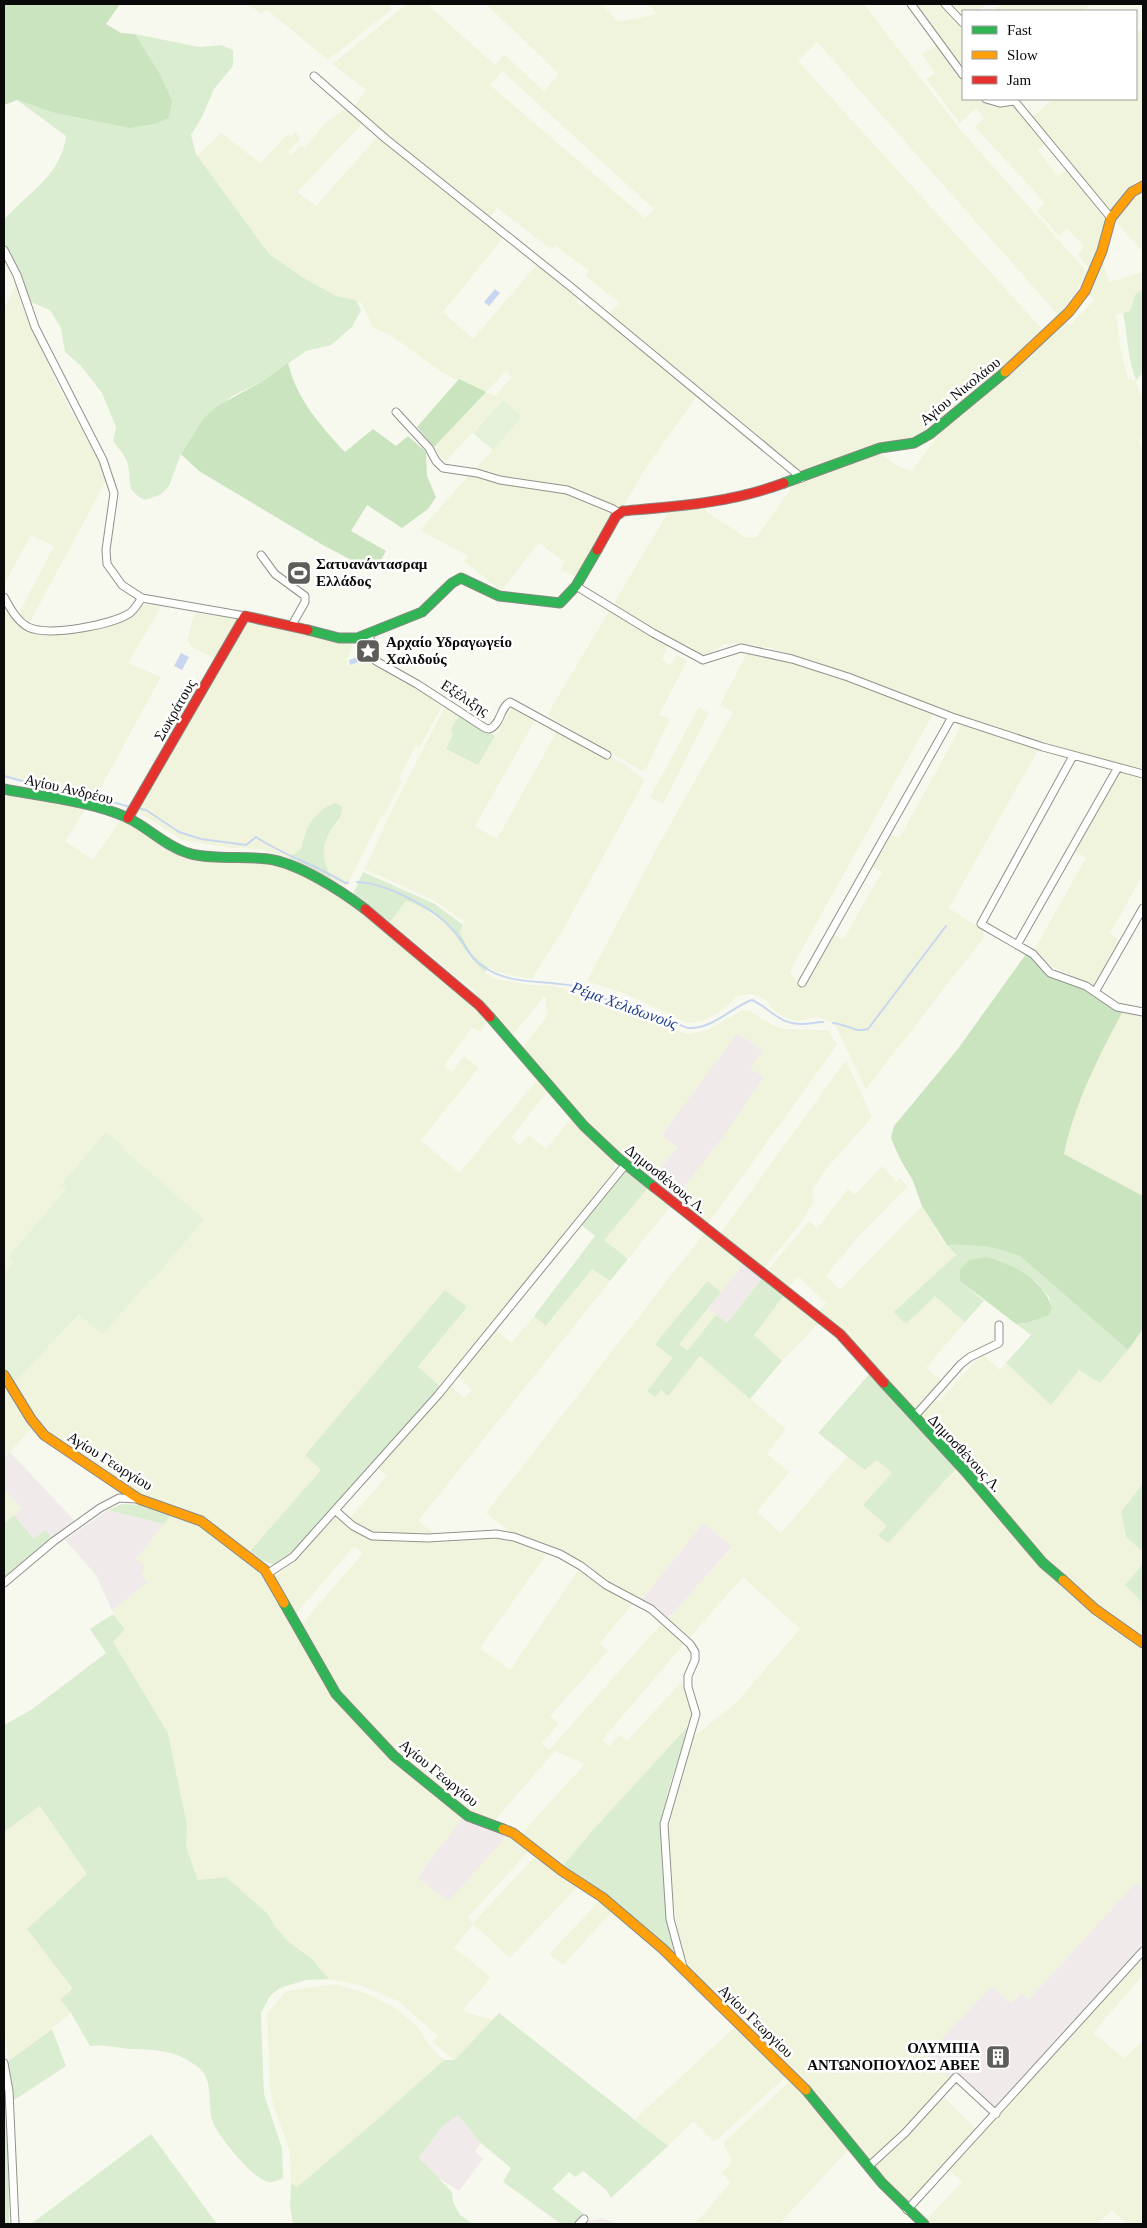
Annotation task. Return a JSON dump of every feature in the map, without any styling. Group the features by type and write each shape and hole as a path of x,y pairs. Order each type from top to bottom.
{"street":[{"path":"911,4 962,73"},
{"path":"945,4 962,22"},
{"path":"314,76 386,139 571,287 802,478"},
{"path":"990,100 1000,103 1014,100 1111,218"},
{"name":"Αγίου Νικολάου","path":"619,513 628,510 721,502 751,495 880,448 914,443 930,434 1050,332 1085,291 1102,251 1111,218 1132,192 1143,186"},
{"path":"4,250 17,275 35,327 103,460 112,483 114,492 106,550 108,564 122,585 142,598 292,625 339,638 357,638 422,612 452,583 461,578 499,596 560,603 576,586 619,513 567,490 500,480 477,473 444,468 436,461 429,448 396,412"},
{"path":"261,555 275,574 305,596 305,602 292,625"},
{"path":"576,586 653,633 703,660 732,649 763,651 848,677 952,717 1073,756 1117,769 1143,774"},
{"path":"4,598 14,614 27,626 44,632 56,632 121,617 133,610 142,598"},
{"name":"Σωκράτους","path":"128,818 245,616"},
{"name":"Εξέλιξης","path":"368,634 376,661 417,684 485,728 489,729 495,725 506,705 510,702 607,754"},
{"path":"802,983 952,717"},
{"path":"1073,756 981,924 1033,954 1050,973 1075,981 1117,1007 1143,1012"},
{"path":"1017,945 1117,769"},
{"name":"Αγίου Ανδρέου","path":"4,789 90,806 128,818"},
{"name":"Δημοσθένους Λ.","path":"128,818 171,846 190,854 286,862 348,896 390,928 479,1004 584,1126 626,1164 840,1334 965,1471 1043,1563 1095,1609 1143,1643"},
{"path":"1095,992 1143,908"},
{"path":"267,1574 293,1557 438,1395 626,1164"},
{"path":"914,1417 961,1364 999,1343 999,1325"},
{"name":"Αγίου Γεωργίου","path":"4,1375 22,1405 44,1435 139,1499 201,1521 250,1558 267,1574 336,1694 394,1756 468,1816 513,1833 562,1872 602,1897 683,1967 718,2006 806,2090 868,2167 907,2210 924,2224"},
{"path":"4,1583 54,1541 100,1508 119,1498 139,1499"},
{"path":"336,1511 353,1526 372,1536 428,1538 496,1534 514,1537 541,1549 560,1554 581,1566 606,1585 651,1610 690,1644 695,1652 695,1660 688,1676 688,1687 696,1714 664,1824 670,1920 683,1967"},
{"path":"907,2210 1143,1951"},
{"path":"4,2063 9,2092 15,2224"},
{"path":"868,2167 905,2133 956,2077 996,2114"}],"shaded area":[{"path":"737,1032 763,1050 765,1077 720,1141 676,1198 651,1178 677,1148 662,1135"},
{"path":"744,1263 763,1277 726,1324 708,1308"},
{"path":"10,1452 75,1521 53,1538 34,1539 14,1515 21,1509 4,1490 4,1458"},
{"path":"108,1510 164,1524 137,1559 147,1567 147,1583 112,1611 96,1575 65,1540"},
{"path":"703,1523 733,1546 668,1619 642,1599"},
{"path":"462,1818 501,1830 508,1835 449,1901 417,1878"},
{"path":"1136,1882 1143,1888 1143,1946 1003,2101 994,2107 958,2072 950,2078 926,2055 992,1986 1011,2003 1021,1992 1029,1999"},
{"path":"458,2115 481,2143 475,2151 483,2159 459,2191 437,2177 419,2158 441,2128"},
{"path":"602,2218 618,2224 584,2224 587,2221"}],"green space":[{"path":"4,4 120,4 106,24 121,33 135,34 160,74 172,100 169,118 154,124 129,128 55,113 17,100 4,105"},
{"path":"248,4 388,4 392,9 328,60 266,9 261,14"},
{"path":"407,4 427,4 495,65 504,54 544,91 559,74 486,4 602,4 618,22 657,14 649,4 864,4 958,127 1088,273 1059,316 817,42 798,61 1044,331 915,439 878,445 804,471 799,470 608,313 620,303 585,276 589,271 556,246 552,250 497,208 489,219 354,107 366,90 332,64","holes":["502,71 654,209 645,218 490,85"]},
{"path":"913,4 942,4 962,24 962,100 1011,100 1046,144 1038,150 1058,176 1068,170 1103,216 1106,222 1101,244 1090,269 1077,255 1084,246 1067,229 1059,236 1037,211 1045,203 975,127 984,118 976,108 960,123 926,79 935,73 922,54 941,43"},
{"path":"948,4 987,4 979,10 962,10 962,19"},
{"path":"1002,4 1091,4 1084,10 995,10"},
{"path":"1143,28 1143,181 1132,188 1110,210 1106,209 1031,118 1052,100 1137,100 1137,33"},
{"path":"135,34 199,47 221,45 233,50 233,66 214,89 202,117 191,135 196,154 269,254 302,277 336,296 356,300 361,310 352,327 331,345 306,351 263,381 234,395 203,419 181,454 169,486 160,495 145,500 131,489 127,462 113,441 116,427 102,393 81,366 65,352 61,328 50,310 30,302 20,272 4,244 4,220 51,173 63,150 66,136 17,100 55,113 129,128 172,100 160,74"},
{"path":"346,108 364,122 297,192 316,206 377,137 381,137 504,237 443,312 473,339 538,263 567,285 565,287 579,298 576,302 583,307 587,303 699,393 645,469 622,509 579,492 504,478 476,468 522,418 503,400 446,461 434,447 485,392 445,374 389,334 373,328 362,303 336,296 302,277 269,254 197,156 221,133 260,163 288,134 292,136 295,132 301,138 288,152 291,155 301,145 305,148 323,125","holes":["506,371 512,377 495,396 486,392"]},
{"path":"1143,188 1143,252 1113,219 1123,203"},
{"path":"1102,258 1109,282 1143,272 1143,289 1135,295 1130,311 1116,315 1122,356 1128,379 1136,380 1140,396 1143,393 1143,436 1139,441 1143,450 1143,770 1042,743 903,696 828,666 771,648 746,644 724,644 708,655 701,656 654,629 651,636 668,646 662,660 670,665 677,655 687,661 659,715 670,719 647,767 642,771 547,715 669,511 706,507 707,512 745,537 756,538 794,484 879,452 899,467 911,471 946,425 1052,335 1064,321 1070,325 1094,300 1087,291"},
{"path":"16,285 24,311 46,360 68,406 101,462 107,479 30,622 18,615 54,546 31,535 4,585 4,309"},
{"path":"1143,289 1143,373 1136,380 1129,355 1123,313 1130,311 1135,295"},
{"path":"288,363 297,389 310,411 345,452 373,429 396,446 408,436 426,452 427,476 436,497 428,509 402,528 367,505 351,531 386,551 374,572 321,544 199,471 181,454 203,419 216,407 263,381"},
{"path":"459,379 486,392 434,447 417,427"},
{"path":"503,400 522,417 493,450 473,433"},
{"path":"471,473 558,490 619,514 579,578 561,570 565,562 539,543 501,591 464,561 468,556 420,530"},
{"path":"4,600 30,631 48,635 73,632 127,618 141,604 161,607 128,663 161,677 94,800 4,777"},
{"path":"196,613 240,620 217,660 192,647 187,641"},
{"path":"246,618 354,641 347,660 349,666 371,661 376,662 444,702 420,747 416,745 399,778 402,781 384,816 382,815 346,887 332,879 323,862 325,842 341,818 304,834 301,849 289,858 259,849 232,848 182,840 135,810"},
{"path":"748,651 791,660 846,678 933,714 792,967 790,972 801,987 833,934 843,940 882,872 871,866 890,833 899,839 962,724 1012,739 1038,750 949,908 983,930 985,936 866,1089 834,1023 818,1017 796,1021 784,1017 772,1009 767,1001 759,996 750,994 737,996 728,1006 706,1020 687,1023 626,994 587,981 658,846 733,713 720,705"},
{"path":"446,704 461,713 478,765 514,704 537,717 475,826 497,839 558,729 624,764 645,780 564,928 532,979 497,972 480,962 467,947 460,932 465,922 433,900 365,869 388,818"},
{"path":"699,707 709,713 663,804 650,797"},
{"path":"461,713 495,736 478,765 446,749 453,734 451,729"},
{"path":"1118,772 1143,776 1143,875 1110,933 1121,941 1093,987 1046,963 1034,950 1086,858 1073,850"},
{"path":"4,791 87,807 65,841 93,860 122,818 172,849 287,864 364,910 473,1004 488,1021 480,1032 472,1027 444,1066 452,1072 464,1056 479,1068 421,1140 459,1173 537,1080 547,1092 511,1138 520,1145 529,1135 546,1149 571,1118 616,1163 611,1175 441,1387 418,1368 467,1307 445,1291 305,1455 321,1470 250,1551 224,1535 214,1525 195,1513 144,1496 61,1443 32,1414 12,1385 80,1315 103,1334 152,1277 154,1279 125,1148 61,1185 66,1189 8,1257 14,1262 4,1273"},
{"path":"335,803 342,807 340,818 329,834 324,847 324,859 332,879 289,858 301,849 305,833 316,815"},
{"path":"363,872 435,904 463,925 460,932 465,943 478,960 488,967 485,972 470,956 446,924 430,912 406,901 390,922 353,894"},
{"path":"406,901 424,909 449,927 471,960 492,978 531,985 556,986 595,1000 615,1011 688,1034 707,1030 743,1010 750,1011 770,1024 784,1029 829,1030 837,1045 708,1224 676,1198 720,1141 764,1077 750,1068 763,1050 737,1033 662,1135 677,1148 651,1178 624,1158 584,1123 521,1050 548,1015 545,1003 547,999 544,997 511,1037 472,989 390,922"},
{"path":"1026,954 1051,971 1085,988 1110,1006 1123,1011 1096,1063 1081,1098 1064,1154 1143,1196 1143,1329 1128,1350 1021,1257 985,1246 947,1245 922,1206 913,1181 899,1157 891,1138 894,1126 957,1050"},
{"path":"1123,1011 1143,1015 1143,1196 1064,1154 1071,1121 1087,1079"},
{"path":"846,1060 872,1117 827,1168 812,1190 814,1201 800,1224 763,1269 720,1234"},
{"path":"106,1132 125,1148 124,1150 204,1219 154,1279 152,1278 103,1334 79,1315 12,1385 4,1372 4,1273 14,1262 8,1257 66,1189 61,1185"},
{"path":"882,1166 897,1182 901,1178 907,1187 857,1238 826,1276 840,1290 922,1206 942,1240 956,1255 906,1324 935,1295 965,1322 926,1368 942,1382 914,1413 819,1312 826,1303 798,1276 787,1289 767,1271 809,1221 817,1228 848,1189 855,1195"},
{"path":"623,1169 648,1188 604,1240 628,1259 610,1281 592,1269 546,1326 534,1316 595,1236 580,1224"},
{"path":"648,1188 671,1206 628,1259 604,1240"},
{"path":"704,1233 744,1263 721,1292 706,1281 656,1344 673,1358 661,1390 668,1396 700,1356 786,1429 767,1454 789,1472 757,1512 781,1533 848,1456 865,1470 877,1460 892,1473 957,1467 1063,1587 1143,1651 1143,1888 1136,1882 1029,1999 1021,1993 1011,2003 992,1986 926,2055 950,2078 912,2118 916,2123 942,2095 980,2133 1143,1954 1143,1975 1093,2033 1124,2058 1143,2041 1143,2224 1127,2224 1112,2211 1097,2224 931,2224 926,2220 962,2182 945,2166 908,2207 871,2164 685,1966 673,1904 667,1826 681,1770 693,1737 735,1704 800,1629 743,1577 690,1637 668,1619 733,1547 703,1523 642,1599 608,1582 588,1565 560,1550 545,1548 511,1532 486,1513"},
{"path":"969,1244 1005,1249 1021,1257 1128,1350 1100,1383 1079,1370 1051,1405 1006,1363 1031,1335 1016,1324 1026,1323 1052,1307 1049,1297 1034,1280 960,1281 984,1301 965,1322 935,1296 906,1324 894,1312 956,1255 947,1245"},
{"path":"987,1257 1017,1269 1034,1281 1041,1288 1052,1307 1049,1315 1026,1323 1016,1324 960,1281 960,1270 969,1260"},
{"path":"592,1269 610,1281 418,1521 436,1535 369,1532 355,1523 350,1518 387,1476 378,1468 450,1385 464,1398 472,1390 457,1375 495,1329 511,1343 534,1316 547,1326"},
{"path":"763,1277 785,1294 754,1335 782,1361 750,1399 700,1356 668,1396 661,1390 655,1397 647,1391 673,1358 655,1344 707,1281 721,1292 679,1344 687,1351 716,1315 727,1323"},
{"path":"445,1290 467,1307 418,1367 441,1387 291,1556 276,1565 263,1561 250,1551 321,1470 305,1455"},
{"path":"785,1294 819,1323 782,1361 753,1336"},
{"path":"708,1308 716,1315 687,1351 679,1344"},
{"path":"1143,1329 1143,1484 1121,1511 1126,1537 1143,1552 1143,1564 1125,1585 1143,1601 1143,1640 1094,1603 1050,1565 917,1415 933,1397 939,1402 982,1354 1000,1370 1006,1363 1051,1405 1079,1369 1100,1383"},
{"path":"871,1372 957,1467 888,1543 878,1535 887,1526 863,1505 892,1473 877,1460 865,1470 818,1433"},
{"path":"4,1381 33,1427 4,1458"},
{"path":"1143,1484 1143,1552 1126,1537 1121,1511"},
{"path":"4,1490 21,1509 4,1524"},
{"path":"122,1504 141,1505 172,1513 164,1524 108,1510"},
{"path":"172,1513 199,1524 236,1554 249,1560 260,1570 328,1690 357,1724 462,1818 417,1878 449,1901 508,1835 529,1851 468,1917 473,1923 536,1855 580,1884 510,1958 473,1924 454,1948 491,1977 462,2011 493,2020 455,2061 433,2042 438,2036 398,2001 360,1985 329,1979 313,1960 289,1942 276,1928 268,1914 249,1898 198,1880 186,1847 187,1825 168,1733 113,1642 125,1629 112,1611 147,1583 141,1573 146,1567 136,1559"},
{"path":"14,1515 34,1539 45,1530 53,1538 4,1577 4,1524"},
{"path":"336,1516 359,1533 439,1543 494,1537 510,1539 546,1555 480,1648 510,1670 580,1568 599,1586 634,1602 600,1643 608,1651 550,1716 559,1724 542,1743 549,1750 662,1623 685,1643 602,1740 609,1746 620,1735 627,1741 681,1682 685,1688 691,1708 690,1724 591,1832 562,1867 522,1833 585,1764 555,1751 495,1820 470,1813 456,1805 426,1776 395,1751 374,1730 334,1683 300,1626 363,1553 354,1546 294,1616 275,1582 275,1577 291,1564"},
{"path":"1143,1564 1143,1601 1142,1602 1125,1585"},
{"path":"113,1614 125,1629 113,1642 168,1733 187,1825 186,1847 198,1880 226,1877 268,1914 276,1928 289,1942 313,1960 329,1979 306,1980 280,1988 270,1996 261,2013 264,2094 282,2148 283,2178 274,2182 268,2182 254,2174 230,2149 218,2132 212,2118 207,2080 204,2073 191,2062 166,2052 90,2046 71,2013 60,1999 73,1989 27,1929 87,1874 40,1806 4,1832 4,1725 31,1710 106,1653 90,1629"},
{"path":"690,1724 669,1787 660,1826 667,1918 675,1957 603,1892 562,1867 591,1832"},
{"path":"40,1806 87,1874 27,1929 73,1989 60,1999 71,2013 9,2062 4,2029 4,1832"},
{"path":"603,1897 616,1907 563,1965 549,1954"},
{"path":"335,1984 368,1994 395,2008 418,2027 429,2045 444,2060 377,2120 297,2187 291,2183 290,2152 274,2107 270,2089 267,2014 286,1991"},
{"path":"499,2013 668,2146 611,2198 606,2190 583,2171 575,2177 569,2172 552,2189 584,2214 575,2224 561,2224 503,2182 511,2168 481,2143 458,2115 441,2128 419,2158 452,2192 453,2202 460,2215 473,2224 293,2224 290,2206 291,2183 297,2187 377,2120 444,2060 455,2060"},
{"path":"734,2028 787,2076 719,2138 713,2141 693,2121 668,2146 635,2119"},
{"path":"52,2029 66,2066 8,2104 9,2224 4,2224 4,2063"},
{"path":"789,2082 794,2082 851,2147 779,2224 695,2224 730,2183 722,2173 732,2161 723,2143"},
{"path":"151,2134 217,2224 31,2224"}],"water":[{"path":"495,289 500,293 489,306 484,302"},
{"path":"181,653 189,657 182,670 174,666"},
{"path":"369,653 371,658 350,665 349,660"}],"waterway":[{"name":"Ρέμα Χελιδωνούς","path":"4,776 47,788 84,794 130,807"},
{"name":"Ρέμα Χελιδωνούς","path":"141,809 146,810 179,832 201,839 246,845 256,837 278,850 348,883"},
{"name":"Ρέμα Χελιδωνούς","path":"357,882 382,887 422,905 453,930 478,963 496,974 508,978 586,989 620,1006 690,1028 700,1027 716,1021 752,1000 787,1022 795,1024 823,1022"},
{"name":"Ρέμα Χελιδωνούς","path":"833,1023 859,1030 868,1029 946,926"}],"traffic: fast":[{"path":"784,483 880,448 914,443 930,434 1005,372"},
{"path":"308,630 339,638 357,638 422,612 452,583 461,578 499,596 560,603 576,586 597,550"},
{"path":"4,789 82,803 112,812 134,821 172,846 188,853 216,857 259,858 280,862 318,878 365,909"},
{"path":"490,1017 584,1126 618,1158 654,1187"},
{"path":"884,1383 965,1471 1043,1563 1063,1580"},
{"path":"284,1603 336,1694 394,1756 468,1816 503,1829"},
{"path":"806,2090 882,2183 924,2224"}],"traffic: slow":[{"path":"1005,372 1069,312 1085,291 1102,251 1111,218 1132,192 1143,186"},
{"path":"4,1375 31,1419 44,1435 139,1499 201,1521 265,1570 284,1603"},
{"path":"1063,1580 1095,1609 1143,1643"},
{"path":"503,1829 513,1833 562,1871 602,1897 663,1949 806,2090"}],"traffic: jam":[{"path":"597,550 616,516 623,511 724,499 764,490 784,483"},
{"path":"128,818 245,616 308,630"},
{"path":"365,909 479,1005 490,1017"},
{"path":"654,1187 840,1334 884,1383"}],"place":[{"name":"Σατυανάντασραμ Ελλάδος","path":"299,573"},
{"name":"Αρχαίο Υδραγωγείο Χαλιδούς","path":"368,651"},
{"name":"ΟΛΥΜΠΙΑ ΑΝΤΩΝΟΠΟΥΛΟΣ ΑΒΕΕ","path":"998,2057"}]}
